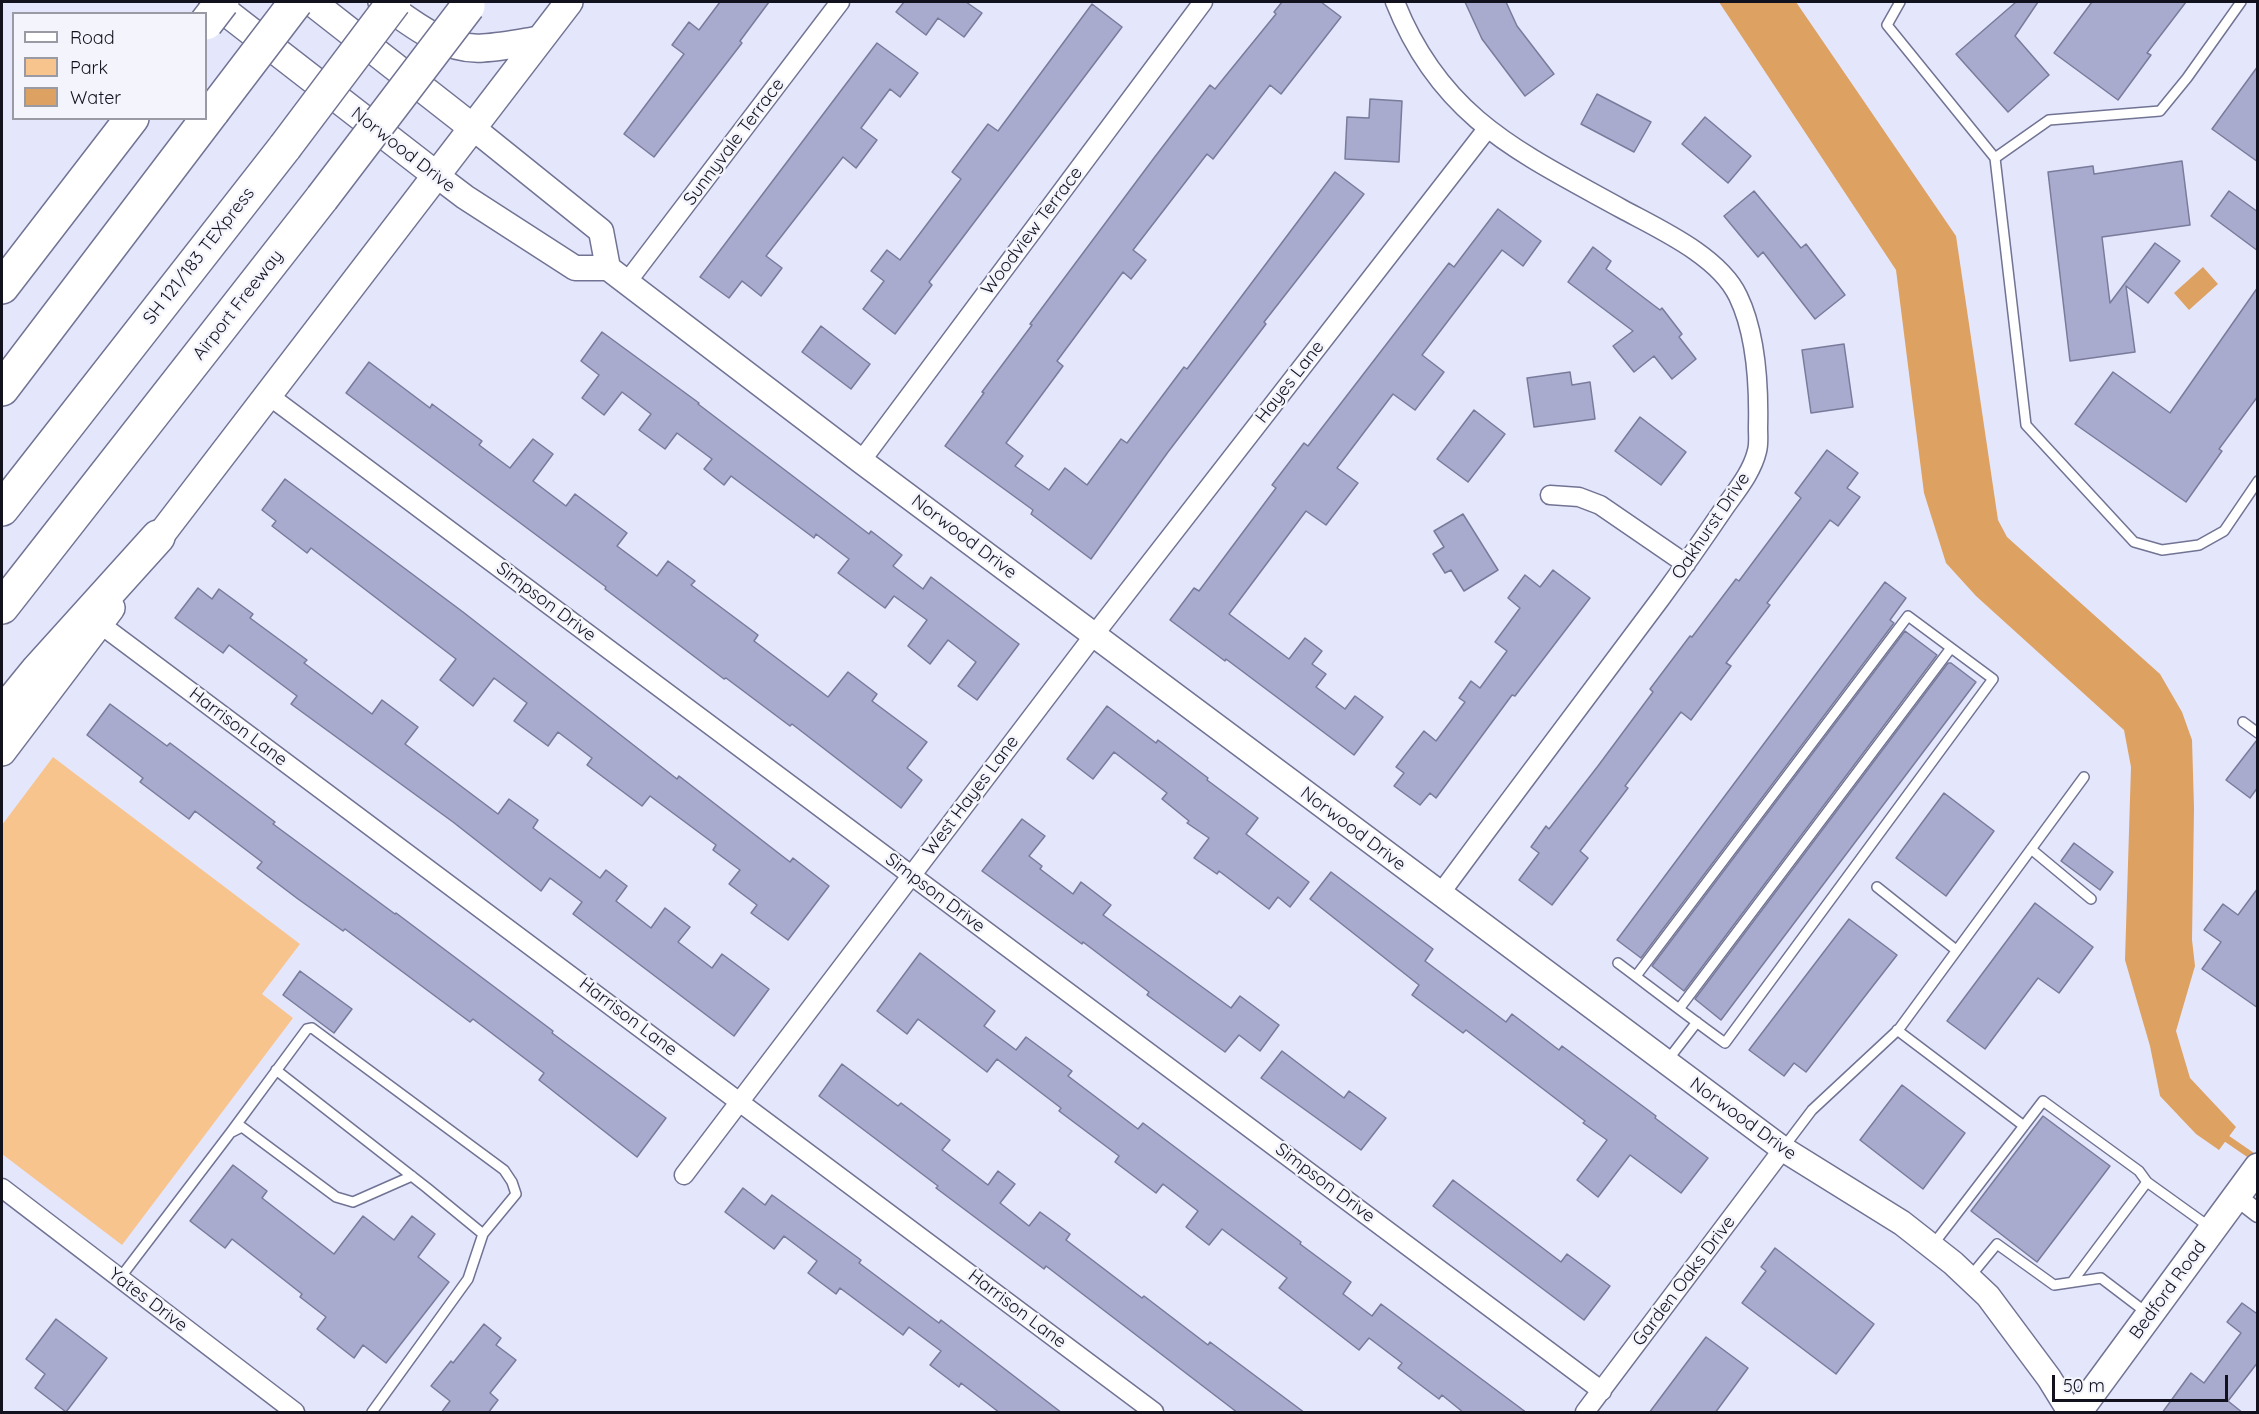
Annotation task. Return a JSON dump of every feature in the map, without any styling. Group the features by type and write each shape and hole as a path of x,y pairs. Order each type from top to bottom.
{"highway":[{"path":"207,22 222,2"},
{"path":"207,119 296,2"},
{"name":"SH 121/183 TEXpress","path":"2,509 285,147 394,2"},
{"name":"Airport Freeway","path":"2,608 322,198 470,4"},
{"path":"2,286 130,120"},
{"path":"2,389 206,120"},
{"path":"2,714 38,670 158,537"}],"main road":[{"name":"Norwood Drive","path":"213,2 436,175"},
{"path":"312,2 472,128"},
{"path":"382,2 419,29 454,45 481,49 539,40"},
{"path":"2,752 100,624 158,537 569,2"},
{"name":"Bedford Road","path":"2078,1413 2248,1180"}],"street":[{"name":"Sunnyvale Terrace","path":"627,282 840,2"},
{"name":"Woodview Terrace","path":"861,461 1203,2"},
{"name":"Oakhurst Drive","path":"1395,2 1412,40 1438,79 1461,106 1487,129 1523,154 1675,238 1718,269 1737,294 1746,320 1758,377 1757,450 1748,473 1686,564 1440,894"},
{"path":"472,128 601,231 608,268"},
{"name":"Hayes Lane","path":"1094,635 1487,129"},
{"name":"Norwood Drive","path":"436,175 465,197 575,268 608,268 861,461 1666,1063 1783,1149 1902,1223 1932,1246 1988,1296 2049,1378 2070,1413"},
{"name":"Simpson Drive","path":"268,395 1602,1391"},
{"path":"1550,495 1579,497 1600,506 1686,564"},
{"name":"Harrison Lane","path":"100,624 1154,1413"},
{"name":"West Hayes Lane","path":"740,1101 1094,635"},
{"path":"684,1174 740,1101"},
{"name":"Garden Oaks Drive","path":"1586,1413 1783,1149"},
{"path":"2248,1180 2258,1213"},
{"name":"Yates Drive","path":"2,1189 295,1413"}],"lane":[{"path":"1900,2 1887,26 1995,158 2026,425 2134,542 2162,550 2199,545 2224,531 2258,481"},
{"path":"1995,158 2049,120 2160,111 2187,78 2241,2"},
{"path":"1618,963 1635,976 1679,1009 1725,1043 1993,679 1908,616 1635,976"},
{"path":"1679,1009 1951,648"},
{"path":"2243,722 2258,733"},
{"path":"1783,1149 1812,1110 1897,1030 2084,777"},
{"path":"2031,849 2091,899"},
{"path":"1877,887 1956,950"},
{"path":"1666,1063 1697,1022"},
{"path":"120,1278 307,1029 312,1028 504,1170 516,1194 483,1234 468,1279 372,1413"},
{"path":"1897,1030 2024,1126"},
{"path":"276,1070 483,1234"},
{"path":"1932,1246 2043,1101 2139,1171 2147,1182 2212,1229"},
{"path":"231,1132 242,1127 336,1197 353,1202 412,1176"},
{"path":"2072,1282 2147,1182"},
{"path":"1969,1278 1997,1244 2054,1285 2101,1278 2149,1315"}],"green space":[{"path":"53,757 300,944 262,994 293,1018 122,1245 2,1154 2,825"}],"water":[{"path":"1719,2 1796,2 1956,236 1998,520 2007,537 2160,674 2182,712 2192,740 2194,808 2192,940 2195,966 2176,1031 2190,1078 2236,1127 2219,1150 2196,1134 2160,1096 2150,1046 2125,960 2131,767 2124,730 1976,596 1946,563 1924,493 1896,270"},
{"path":"2203,267 2218,284 2189,310 2174,293"}],"building":[{"path":"720,2 769,2 740,41 742,43 654,157 624,134 684,54 672,45 689,22 699,30"},
{"path":"904,2 966,2 982,13 964,37 938,18 926,35 896,12"},
{"path":"1282,2 1321,2 1341,17 1281,94 1270,85 1213,159 1207,154 1133,250 1146,260 1131,279 1123,272 1057,361 1063,366 1006,443 1023,456 1015,466 1049,490 1065,468 1087,485 1121,439 1127,443 1184,367 1187,369 1335,172 1364,194 1264,322 1266,324 1168,452 1091,559 1031,514 1033,510 945,446 1032,325 1030,324 1154,158 1210,85 1215,89 1276,14 1274,12"},
{"path":"1465,2 1506,2 1517,26 1554,74 1525,96 1482,39"},
{"path":"2016,2 2038,2 2015,36 2049,75 2008,112 1956,54"},
{"path":"2092,2 2186,2 2147,53 2151,55 2118,100 2054,53"},
{"path":"1092,4 1122,27 929,282 932,285 895,334 863,309 884,281 871,271 887,250 900,260 961,179 952,172 988,124 998,131"},
{"path":"877,43 918,73 900,97 890,89 861,128 877,140 856,168 843,157 766,256 782,268 761,296 742,281 729,298 700,277"},
{"path":"2258,66 2258,162 2212,129"},
{"path":"1597,94 1651,122 1634,152 1581,124"},
{"path":"1370,99 1402,101 1399,162 1345,159 1347,117 1369,118"},
{"path":"1705,117 1751,156 1728,183 1682,144"},
{"path":"2182,161 2190,225 2102,237 2110,303 2155,243 2180,261 2148,303 2126,286 2135,352 2070,361 2048,172 2093,166 2094,174"},
{"path":"1754,191 1801,248 1806,244 1845,295 1815,319 1763,252 1758,257 1724,216"},
{"path":"2229,191 2258,212 2258,251 2211,216"},
{"path":"1498,209 1541,241 1523,266 1502,250 1422,355 1444,372 1415,410 1393,394 1337,468 1358,483 1326,525 1306,511 1229,614 1289,659 1305,638 1322,651 1312,664 1326,674 1316,687 1345,709 1355,696 1383,717 1354,755 1170,620 1194,588 1199,591 1276,488 1272,485 1304,443 1308,446 1449,263 1454,267"},
{"path":"1593,247 1611,261 1606,269 1660,310 1662,308 1682,334 1679,337 1696,359 1672,379 1654,356 1634,372 1613,346 1633,331 1568,282"},
{"path":"2258,287 2258,396 2219,449 2222,451 2186,502 2075,424 2113,372 2170,413"},
{"path":"821,326 870,364 851,389 802,352"},
{"path":"602,332 699,403 869,534 871,531 902,555 893,566 923,589 931,577 1019,644 977,700 958,686 976,662 948,640 930,664 908,646 927,620 894,596 885,608 838,573 849,559 816,534 814,538 731,476 724,485 704,469 712,459 677,433 665,449 639,430 651,414 622,392 604,415 582,398 599,375 581,361"},
{"path":"1844,344 1853,407 1811,413 1802,350"},
{"path":"369,362 430,408 432,404 482,441 479,445 510,468 533,439 553,454 533,481 566,506 575,494 627,533 617,546 657,576 668,561 695,581 691,585 758,635 754,641 828,697 848,672 877,694 872,701 927,742 907,768 922,780 901,808 792,724 790,726 726,678 724,679 605,589 606,587 346,393"},
{"path":"1570,372 1572,385 1590,382 1595,419 1534,427 1527,378"},
{"path":"1474,410 1505,434 1468,482 1437,459"},
{"path":"1640,417 1686,452 1661,485 1615,451"},
{"path":"1827,450 1858,473 1847,488 1860,497 1838,526 1830,520 1767,603 1770,605 1726,663 1731,666 1691,720 1681,712 1625,786 1628,788 1580,851 1588,858 1552,905 1519,880 1539,853 1531,847 1546,826 1549,829 1598,766 1653,692 1650,689 1690,636 1692,637 1736,579 1739,581 1801,498 1795,493"},
{"path":"285,479 463,612 677,779 679,776 790,862 793,858 829,886 788,940 751,913 757,905 729,884 740,870 713,850 716,845 650,796 642,806 587,765 592,758 558,732 548,746 514,721 527,703 494,678 473,706 440,680 456,659 311,548 307,553 272,526 276,521 262,510"},
{"path":"1463,514 1498,570 1464,591 1451,570 1445,573 1433,554 1444,547 1434,531"},
{"path":"1553,570 1590,598 1515,696 1512,695 1436,798 1430,793 1420,805 1394,786 1404,773 1396,767 1424,731 1436,741 1465,702 1459,698 1471,681 1480,688 1507,651 1495,642 1520,608 1508,598 1525,575 1540,587"},
{"path":"1885,582 1906,598 1890,620 1894,623 1641,958 1617,940"},
{"path":"198,588 212,599 219,589 253,614 250,618 307,660 304,663 372,714 382,700 418,727 405,744 498,814 509,799 538,820 533,828 600,878 606,870 627,886 616,901 651,928 665,908 690,927 678,942 712,968 722,954 769,989 734,1036 573,914 582,902 550,878 541,891 453,822 291,704 297,696 229,645 223,653 175,618"},
{"path":"1905,631 1937,655 1684,991 1652,966"},
{"path":"1948,663 1976,682 1721,1020 1695,999"},
{"path":"110,704 167,746 170,743 275,822 273,824 396,913 666,1118 637,1157 539,1080 544,1073 473,1019 470,1022 345,929 343,931 298,899 257,868 262,862 195,811 189,819 140,782 143,778 87,735"},
{"path":"1107,706 1156,743 1158,740 1258,818 1246,834 1309,882 1290,907 1278,897 1269,909 1219,871 1217,874 1194,858 1209,838 1187,823 1189,821 1162,799 1167,793 1114,752 1093,779 1067,759"},
{"path":"2257,740 2258,787 2250,798 2226,780"},
{"path":"1944,793 1994,831 1946,896 1896,858"},
{"path":"1022,819 1045,836 1029,856 1042,866 1040,869 1073,894 1081,882 1111,905 1103,915 1231,1008 1240,996 1279,1025 1260,1051 1239,1035 1225,1052 1147,995 1149,992 1083,942 1082,944 982,871"},
{"path":"2074,843 2113,872 2100,890 2061,861"},
{"path":"1331,872 1433,949 1425,961 1506,1022 1512,1014 1559,1050 1562,1046 1708,1158 1681,1193 1630,1155 1598,1197 1577,1180 1607,1140 1466,1030 1463,1033 1412,995 1419,985 1310,899"},
{"path":"2258,888 2258,1008 2202,969 2221,942 2204,930 2223,904 2238,915"},
{"path":"2035,903 2093,947 2059,993 2038,978 1985,1049 1947,1021"},
{"path":"1849,919 1897,955 1806,1072 1794,1063 1784,1076 1749,1050"},
{"path":"920,953 995,1011 984,1026 1016,1050 1026,1037 1072,1071 1068,1076 1138,1129 1143,1123 1351,1282 1343,1294 1372,1316 1381,1304 1527,1413 1464,1413 1442,1395 1439,1399 1398,1368 1402,1363 1369,1338 1359,1350 1279,1288 1287,1278 1222,1229 1209,1245 1186,1227 1198,1211 1163,1184 1156,1193 1115,1162 1119,1156 1059,1111 1061,1108 997,1059 987,1072 918,1019 907,1034 877,1011"},
{"path":"300,971 352,1009 334,1033 283,995"},
{"path":"1282,1051 1344,1098 1349,1091 1386,1118 1361,1150 1261,1078"},
{"path":"842,1064 898,1106 901,1103 950,1140 942,1150 988,1185 998,1171 1015,1184 1000,1203 1029,1226 1040,1212 1070,1234 1066,1240 1142,1298 1144,1296 1208,1345 1210,1342 1305,1413 1238,1413 1046,1266 1044,1269 936,1188 938,1186 819,1096"},
{"path":"1902,1085 1965,1133 1923,1189 1860,1140"},
{"path":"2043,1116 2110,1166 2037,1262 1971,1211"},
{"path":"233,1165 267,1191 262,1198 334,1254 363,1216 394,1240 412,1216 435,1234 418,1257 449,1282 386,1363 363,1345 354,1358 317,1329 326,1317 300,1297 302,1294 232,1239 225,1248 190,1221"},
{"path":"1453,1180 1561,1262 1567,1254 1610,1286 1584,1320 1433,1206"},
{"path":"743,1188 765,1205 772,1195 861,1260 859,1263 939,1323 941,1320 1062,1413 1000,1413 961,1383 959,1387 930,1365 941,1351 909,1327 903,1335 840,1288 836,1294 808,1273 817,1261 784,1236 774,1249 725,1212"},
{"path":"1775,1248 1874,1324 1836,1374 1742,1303 1766,1271 1761,1267"},
{"path":"2242,1303 2256,1313 2258,1311 2258,1362 2228,1401 2243,1413 2162,1413 2191,1373 2204,1383 2241,1333 2227,1322"},
{"path":"56,1319 107,1358 66,1412 35,1388 45,1374 26,1359"},
{"path":"484,1324 501,1338 496,1345 516,1360 490,1393 498,1400 488,1413 441,1413 450,1401 431,1386"},
{"path":"1706,1337 1748,1368 1715,1413 1649,1413"}],"waterway":[{"path":"2220,1134 2258,1160"}]}
